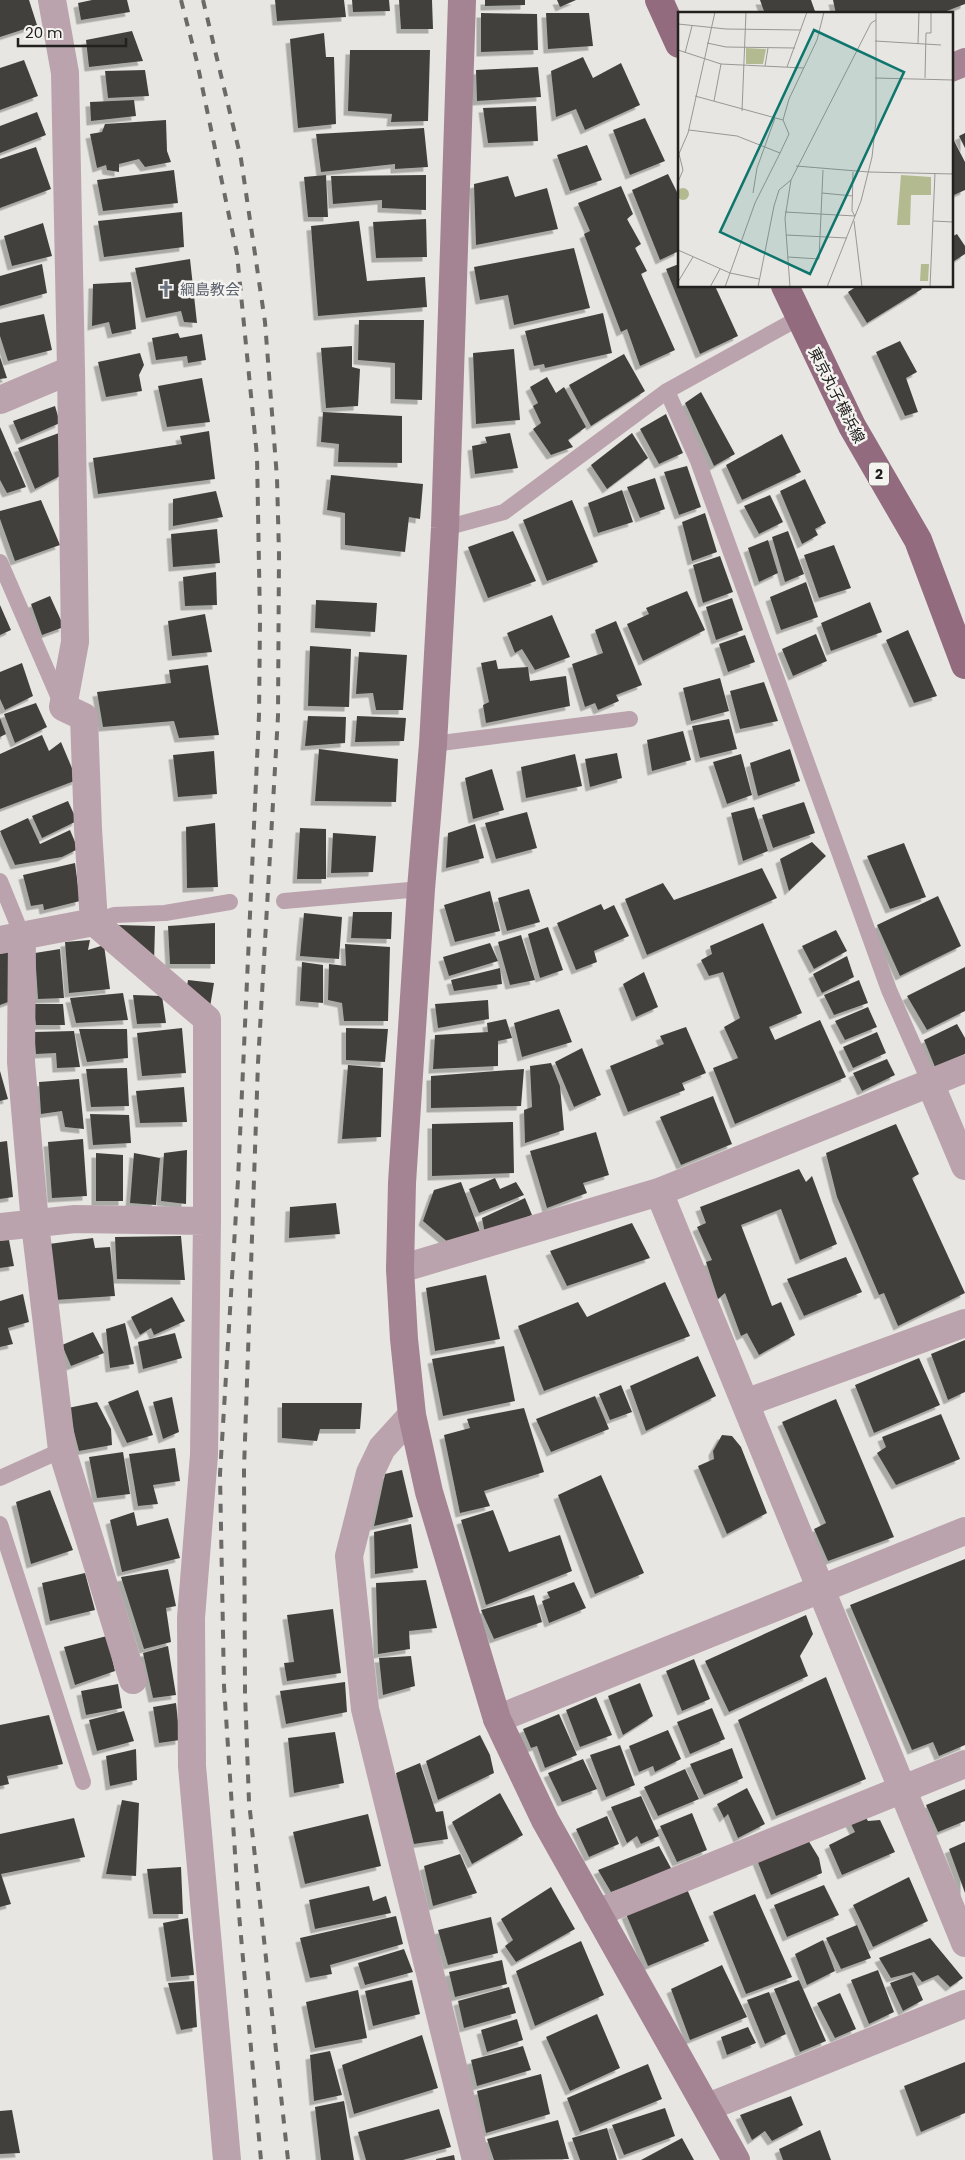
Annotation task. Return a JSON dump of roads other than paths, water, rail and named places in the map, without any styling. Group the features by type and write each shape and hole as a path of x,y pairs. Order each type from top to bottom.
{"main road":[{"path":"659,0 678,42"},
{"name":"東京丸子横浜線","path":"786,288 852,426 918,540 965,665"}],"street":[{"path":"52,0 64,73 72,370 75,642 63,707 84,717 94,922 207,1019 204,1455 191,1618 190,1708 192,1766 227,2160"},
{"path":"462,0 445,528 433,744 421,889 402,1184 400,1269 404,1339 412,1415 434,1510 497,1719 545,1820 736,2160"},
{"path":"952,68 965,62"},
{"path":"0,400 72,370"},
{"path":"94,922 11,938 36,1224 62,1450 133,1680"},
{"path":"400,1269 660,1192 965,1069"},
{"path":"930,1083 965,1166"},
{"path":"660,1192 965,1943"},
{"path":"0,1228 75,1219 207,1222"},
{"path":"745,1403 965,1323"},
{"path":"412,1415 382,1448 370,1474 349,1556 365,1709 476,2160"},
{"path":"497,1719 965,1531"},
{"path":"598,1913 965,1764"},
{"path":"708,2108 965,2004"}],"lane":[{"path":"445,528 504,512 667,391 799,318"},
{"path":"667,391 698,461 889,990 930,1083"},
{"path":"0,562 63,707"},
{"path":"433,744 630,719"},
{"path":"0,881 11,938"},
{"path":"284,901 421,889"},
{"path":"94,922 114,915 165,913 230,902"},
{"path":"0,1478 62,1450"},
{"path":"0,1524 83,1782"}],"railway":[{"path":"181,0 197,62 237,254 257,456 260,620 259,715 238,1180 220,1474 224,1686 239,1914 261,2160"},
{"path":"203,0 241,159 265,322 277,478 279,554 278,716 258,1063 244,1469 245,1692 249,1802 288,2160"}],"place":[{"name":"綱島教会","path":"166,289"}]}
